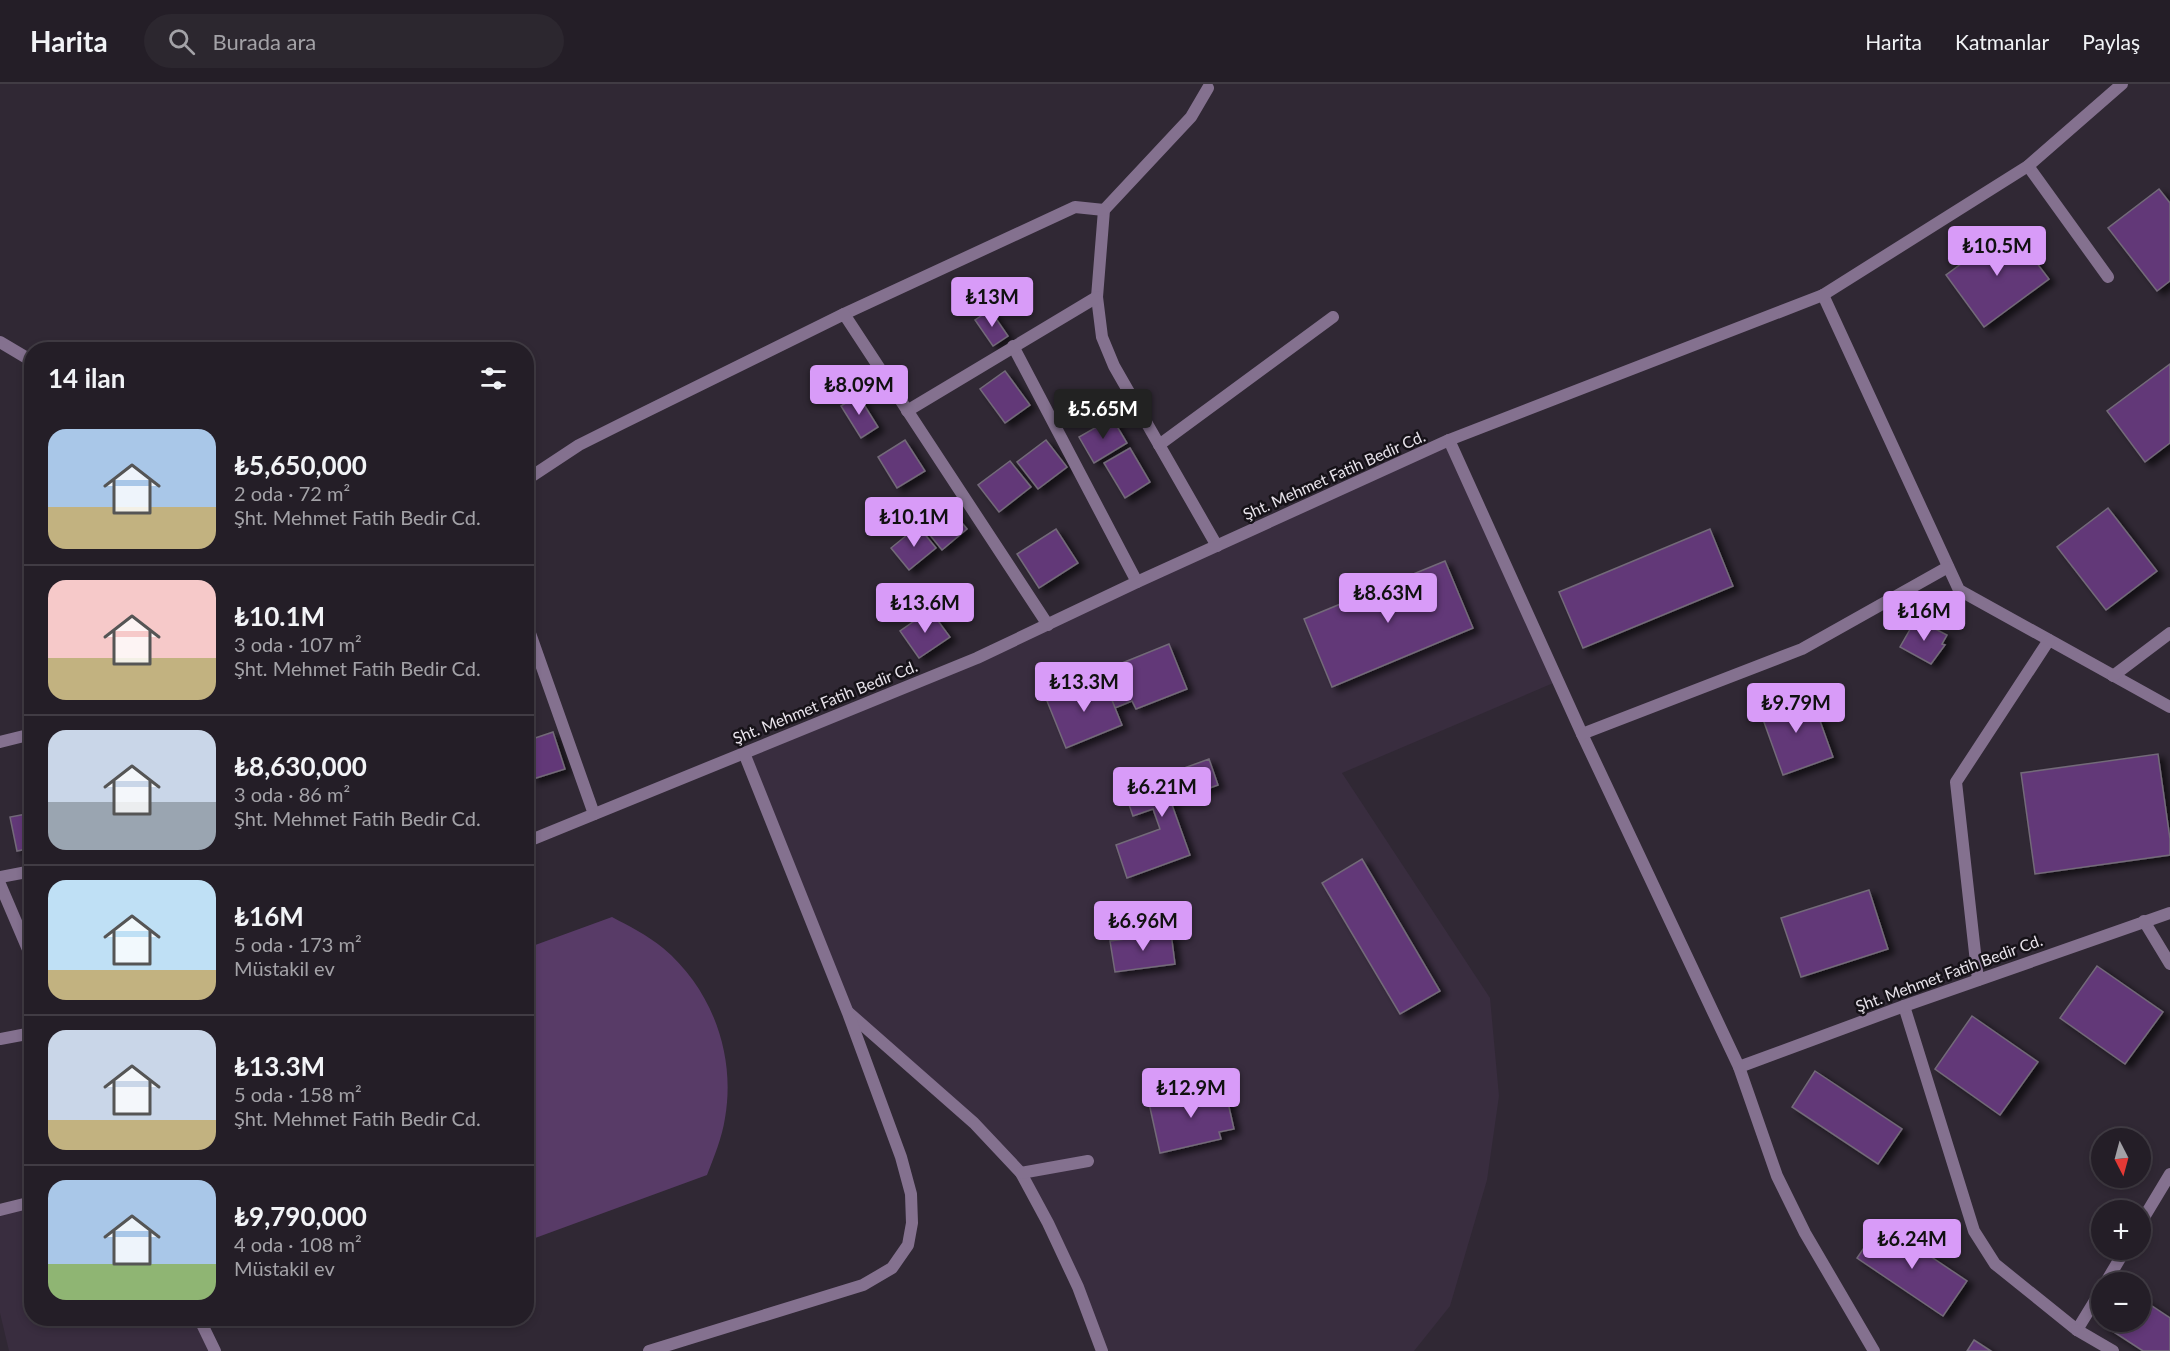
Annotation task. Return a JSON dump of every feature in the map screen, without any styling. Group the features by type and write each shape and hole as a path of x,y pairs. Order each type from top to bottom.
{"street":[{"name":"Şht. Mehmet Fatih Bedir Cd.","path":"534,839 977,658 1137,582 1449,440 1823,295 2028,166 2122,84"},
{"path":"1208,88 1191,117 1104,210 1097,297 1102,337 1114,366 1217,546"},
{"path":"2028,166 2108,277"},
{"path":"534,475 579,445 844,314 1075,207 1104,210"},
{"path":"1823,295 1959,590 2170,707"},
{"path":"908,411 1097,297"},
{"path":"844,314 1048,626"},
{"path":"1159,444 1334,317"},
{"path":"0,342 24,356"},
{"path":"1013,346 1137,582"},
{"path":"1449,440 1582,734 1739,1067 1777,1176 1805,1233 1874,1351"},
{"path":"1582,734 1802,649 1948,567"},
{"path":"2114,676 2170,633"},
{"path":"1978,980 1956,782 2049,640"},
{"path":"534,645 594,814"},
{"path":"0,742 24,736"},
{"path":"649,1351 863,1285 892,1268 908,1245 912,1223 911,1194 901,1156 848,1012 744,753"},
{"path":"0,878 24,873"},
{"path":"0,884 24,940"},
{"name":"Şht. Mehmet Fatih Bedir Cd.","path":"1739,1067 1904,1006 2170,913"},
{"path":"2144,921 2170,964"},
{"path":"1904,1006 1974,1232 1995,1264 2077,1330 2114,1351"},
{"path":"848,1012 974,1123 1021,1173 1073,1276 1102,1351"},
{"path":"0,1039 24,1034"},
{"path":"1021,1173 1088,1161"},
{"path":"2151,1206 2170,1174"},
{"path":"0,1210 24,1204"},
{"path":"2077,1330 2091,1307"},
{"path":"203,1326 214,1351"}],"shaded area":[{"path":"1449,440 1558,681 1342,773 1490,998 1499,1096 1487,1180 1450,1306 1414,1351 1102,1351 1021,1173 848,1013 744,753 977,658"},
{"path":"612,917 663,948 680,964 707,1003 723,1047 728,1094 722,1133 707,1175 534,1238 534,945"},
{"path":"24,1204 24,1326 202,1326 215,1351 9,1351 0,1313 0,1210"}],"building":[{"path":"2159,189 2170,203 2170,281 2157,291 2108,228"},
{"path":"2010,228 2049,279 1984,327 1946,275"},
{"path":"990,310 1008,336 993,346 975,320"},
{"path":"2170,364 2170,443 2145,462 2107,411"},
{"path":"1005,371 1030,405 1005,423 980,389"},
{"path":"858,395 878,427 861,438 841,406"},
{"path":"1112,418 1127,443 1094,463 1079,437"},
{"path":"905,440 925,471 897,488 878,457"},
{"path":"1046,440 1067,467 1038,489 1017,462"},
{"path":"1130,448 1150,482 1125,498 1104,463"},
{"path":"1010,461 1031,487 999,512 978,485"},
{"path":"947,505 967,529 942,550 922,525"},
{"path":"2108,508 2157,571 2106,610 2057,547"},
{"path":"918,526 936,548 909,570 891,548"},
{"path":"1056,529 1078,563 1039,588 1017,554"},
{"path":"1710,529 1733,586 1583,648 1559,592"},
{"path":"1445,561 1473,628 1332,687 1304,619"},
{"path":"930,610 950,637 919,658 900,631"},
{"path":"1916,619 1947,635 1942,644 1945,645 1931,664 1900,647"},
{"path":"1169,644 1187,689 1136,709 1132,701 1115,708 1100,672"},
{"path":"1103,678 1122,725 1066,748 1047,701"},
{"path":"1810,693 1833,757 1783,775 1760,711"},
{"path":"553,732 565,769 534,779 534,738"},
{"path":"2158,754 2170,839 2170,855 2035,874 2021,773"},
{"path":"1209,759 1218,785 1171,802 1190,855 1127,878 1116,845 1160,829 1153,809 1133,816 1124,790"},
{"path":"24,814 24,850 17,851 10,817"},
{"path":"1362,859 1440,991 1400,1014 1322,883"},
{"path":"1869,890 1888,949 1801,977 1781,918"},
{"path":"1171,933 1175,964 1115,972 1110,941"},
{"path":"2097,966 2163,1012 2125,1064 2060,1018"},
{"path":"1972,1016 2038,1062 2000,1115 1935,1069"},
{"path":"1815,1071 1902,1129 1878,1164 1792,1107"},
{"path":"1224,1085 1234,1129 1219,1132 1221,1139 1160,1153 1149,1103"},
{"path":"1881,1223 1967,1281 1943,1316 1857,1258"},
{"path":"2151,1305 2170,1318 2170,1351 2143,1351 2114,1332 2151,1332"},
{"path":"1974,1340 1991,1351 1967,1351"}]}
